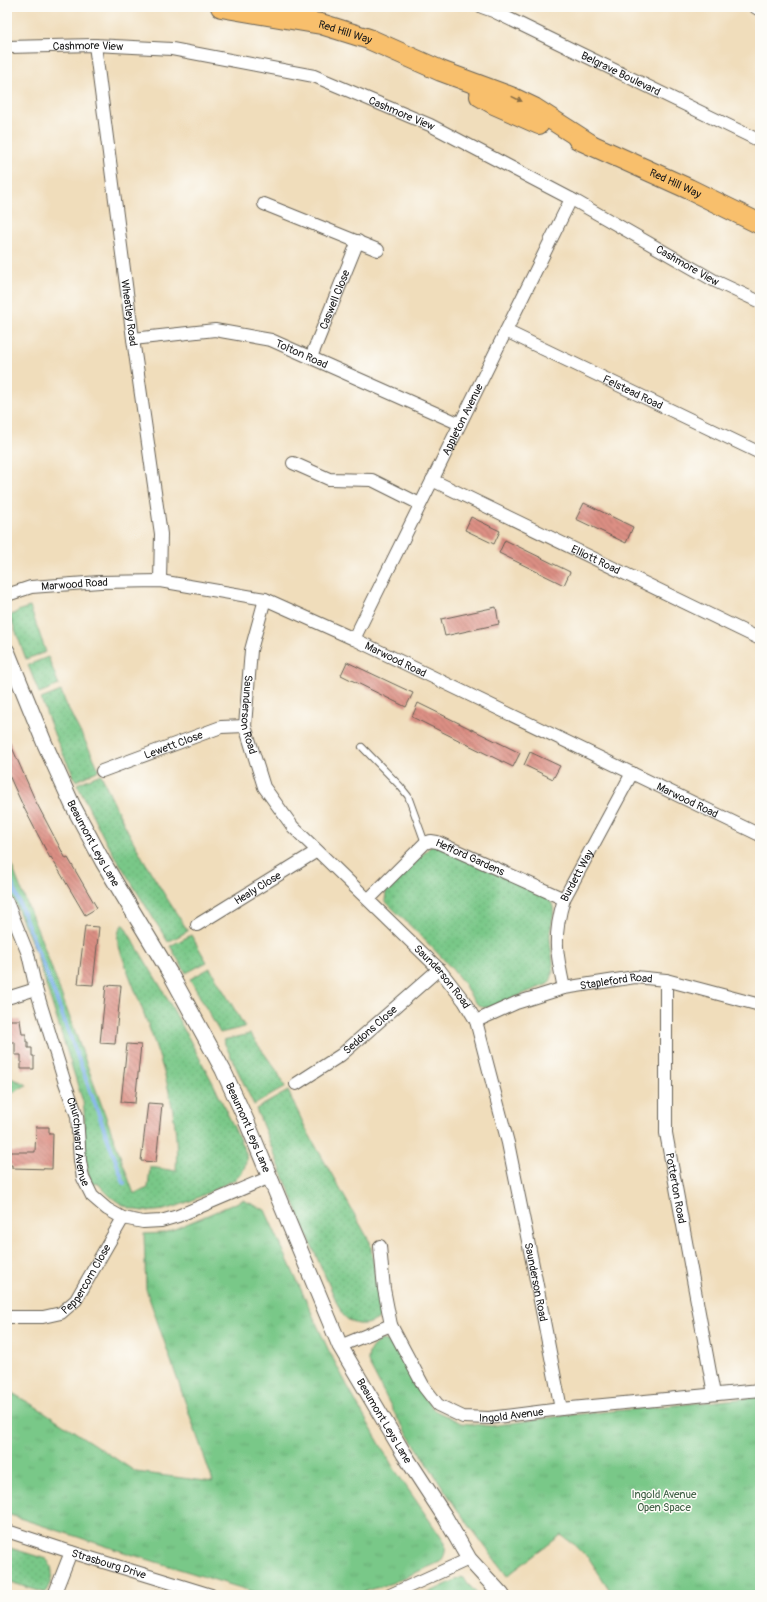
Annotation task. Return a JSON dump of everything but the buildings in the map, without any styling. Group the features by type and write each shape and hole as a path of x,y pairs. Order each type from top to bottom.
{"highway":[{"name":"Red Hill Way","path":"221,7 321,24 369,39 441,71 511,97 534,108 590,144 689,189 760,224"}],"street":[{"path":"755,7 760,10"},
{"name":"Belgrave Boulevard","path":"490,8 760,141"},
{"name":"Cashmore View","path":"7,47 95,45 172,49 314,76 430,124 571,199 715,282 760,302"},
{"name":"Wheatley Road","path":"95,45 133,339 161,534 160,581"},
{"name":"Appleton Avenue","path":"354,639 571,199"},
{"path":"264,204 378,250"},
{"name":"Caswell Close","path":"311,357 358,241"},
{"name":"Tolton Road","path":"133,339 215,330 271,340 460,424"},
{"name":"Felstead Road","path":"506,331 760,453"},
{"path":"293,463 329,479 372,480 420,504"},
{"name":"Elliott Road","path":"432,480 760,639"},
{"name":"Marwood Road","path":"7,595 31,587 100,582 160,581 265,599 354,639 760,835"},
{"name":"Saunderson Road","path":"265,599 251,650 245,726 264,787 293,827 439,968 456,990 476,1021 508,1143 561,1409"},
{"name":"Beaumont Leys Lane","path":"7,651 44,742 72,804 104,862 171,975 223,1070 270,1177 340,1346 404,1454 445,1516 470,1559 502,1595"},
{"name":"Lewett Close","path":"102,771 221,727 245,726"},
{"name":"Burdett Way","path":"564,988 558,962 556,939 564,899 632,773"},
{"name":"Hefford Gardens","path":"369,899 425,843 430,841 437,842 564,899"},
{"name":"Healy Close","path":"198,925 317,851"},
{"name":"Churchward Avenue","path":"7,902 28,954 36,989 64,1080 77,1116 80,1161 83,1178 92,1196 107,1210 123,1218 143,1222 161,1221 178,1216 270,1177"},
{"name":"Seddons Close","path":"296,1084 341,1055 439,968"},
{"name":"Stapleford Road","path":"476,1021 516,1003 564,988 635,978 666,980 760,1005"},
{"name":"Potterton Road","path":"666,980 666,1134 714,1394"},
{"path":"7,998 36,989"},
{"name":"Peppercorn Close","path":"7,1317 43,1317 61,1313 76,1300 123,1218"},
{"name":"Ingold Avenue","path":"380,1246 384,1289 391,1325 424,1387 438,1405 463,1417 489,1418 561,1409 760,1390"},
{"path":"340,1346 391,1325"},
{"name":"Strasbourg Drive","path":"7,1531 212,1595"},
{"path":"54,1595 71,1552"},
{"path":"390,1595 470,1559"}],"lane":[{"path":"362,747 408,796 425,843"}],"green space":[{"path":"30,607 46,652 26,659 10,616 20,610"},
{"path":"48,657 59,685 39,693 28,665"},
{"path":"61,691 99,770 76,781 56,739 41,699"},
{"path":"101,774 110,795 141,855 188,931 168,942 105,840 77,784"},
{"path":"434,843 546,897 551,901 553,905 553,917 550,941 553,960 553,973 548,984 490,1007 485,1008 477,1004 462,981 444,960 385,901 386,892 389,888"},
{"path":"7,854 43,944 134,1194 148,1188 150,1167 176,1171 176,1141 173,1112 159,1055 118,944 118,933 123,924 162,989 213,1083 246,1153 244,1168 236,1179 181,1205 164,1210 147,1211 130,1208 113,1199 97,1182 93,1185 89,1175 85,1155 83,1102 36,953 7,884"},
{"path":"191,935 207,962 186,973 170,946"},
{"path":"210,968 245,1027 220,1033 190,979"},
{"path":"250,1034 277,1071 285,1087 254,1105 223,1040"},
{"path":"7,1077 19,1081 27,1085 7,1096"},
{"path":"288,1091 306,1129 370,1242 381,1311 378,1319 368,1324 358,1324 348,1320 341,1312 314,1251 256,1109"},
{"path":"243,1200 265,1210 328,1349 357,1404 393,1467 445,1543 445,1553 440,1562 392,1583 354,1595 264,1595 7,1514 7,1390 43,1411 136,1472 213,1482 146,1289 144,1234 165,1233"},
{"name":"Ingold Avenue Open Space","path":"380,1340 389,1341 397,1348 418,1390 434,1410 461,1423 491,1426 561,1416 760,1397 760,1595 613,1595 590,1560 575,1545 561,1535 507,1576 457,1509 396,1416 368,1362 371,1350"},
{"path":"7,1547 46,1559 51,1567 52,1575 50,1584 45,1593 7,1581"},
{"path":"462,1577 478,1595 424,1595"}],"waterway":[{"path":"7,871 59,1006 124,1183"}]}
